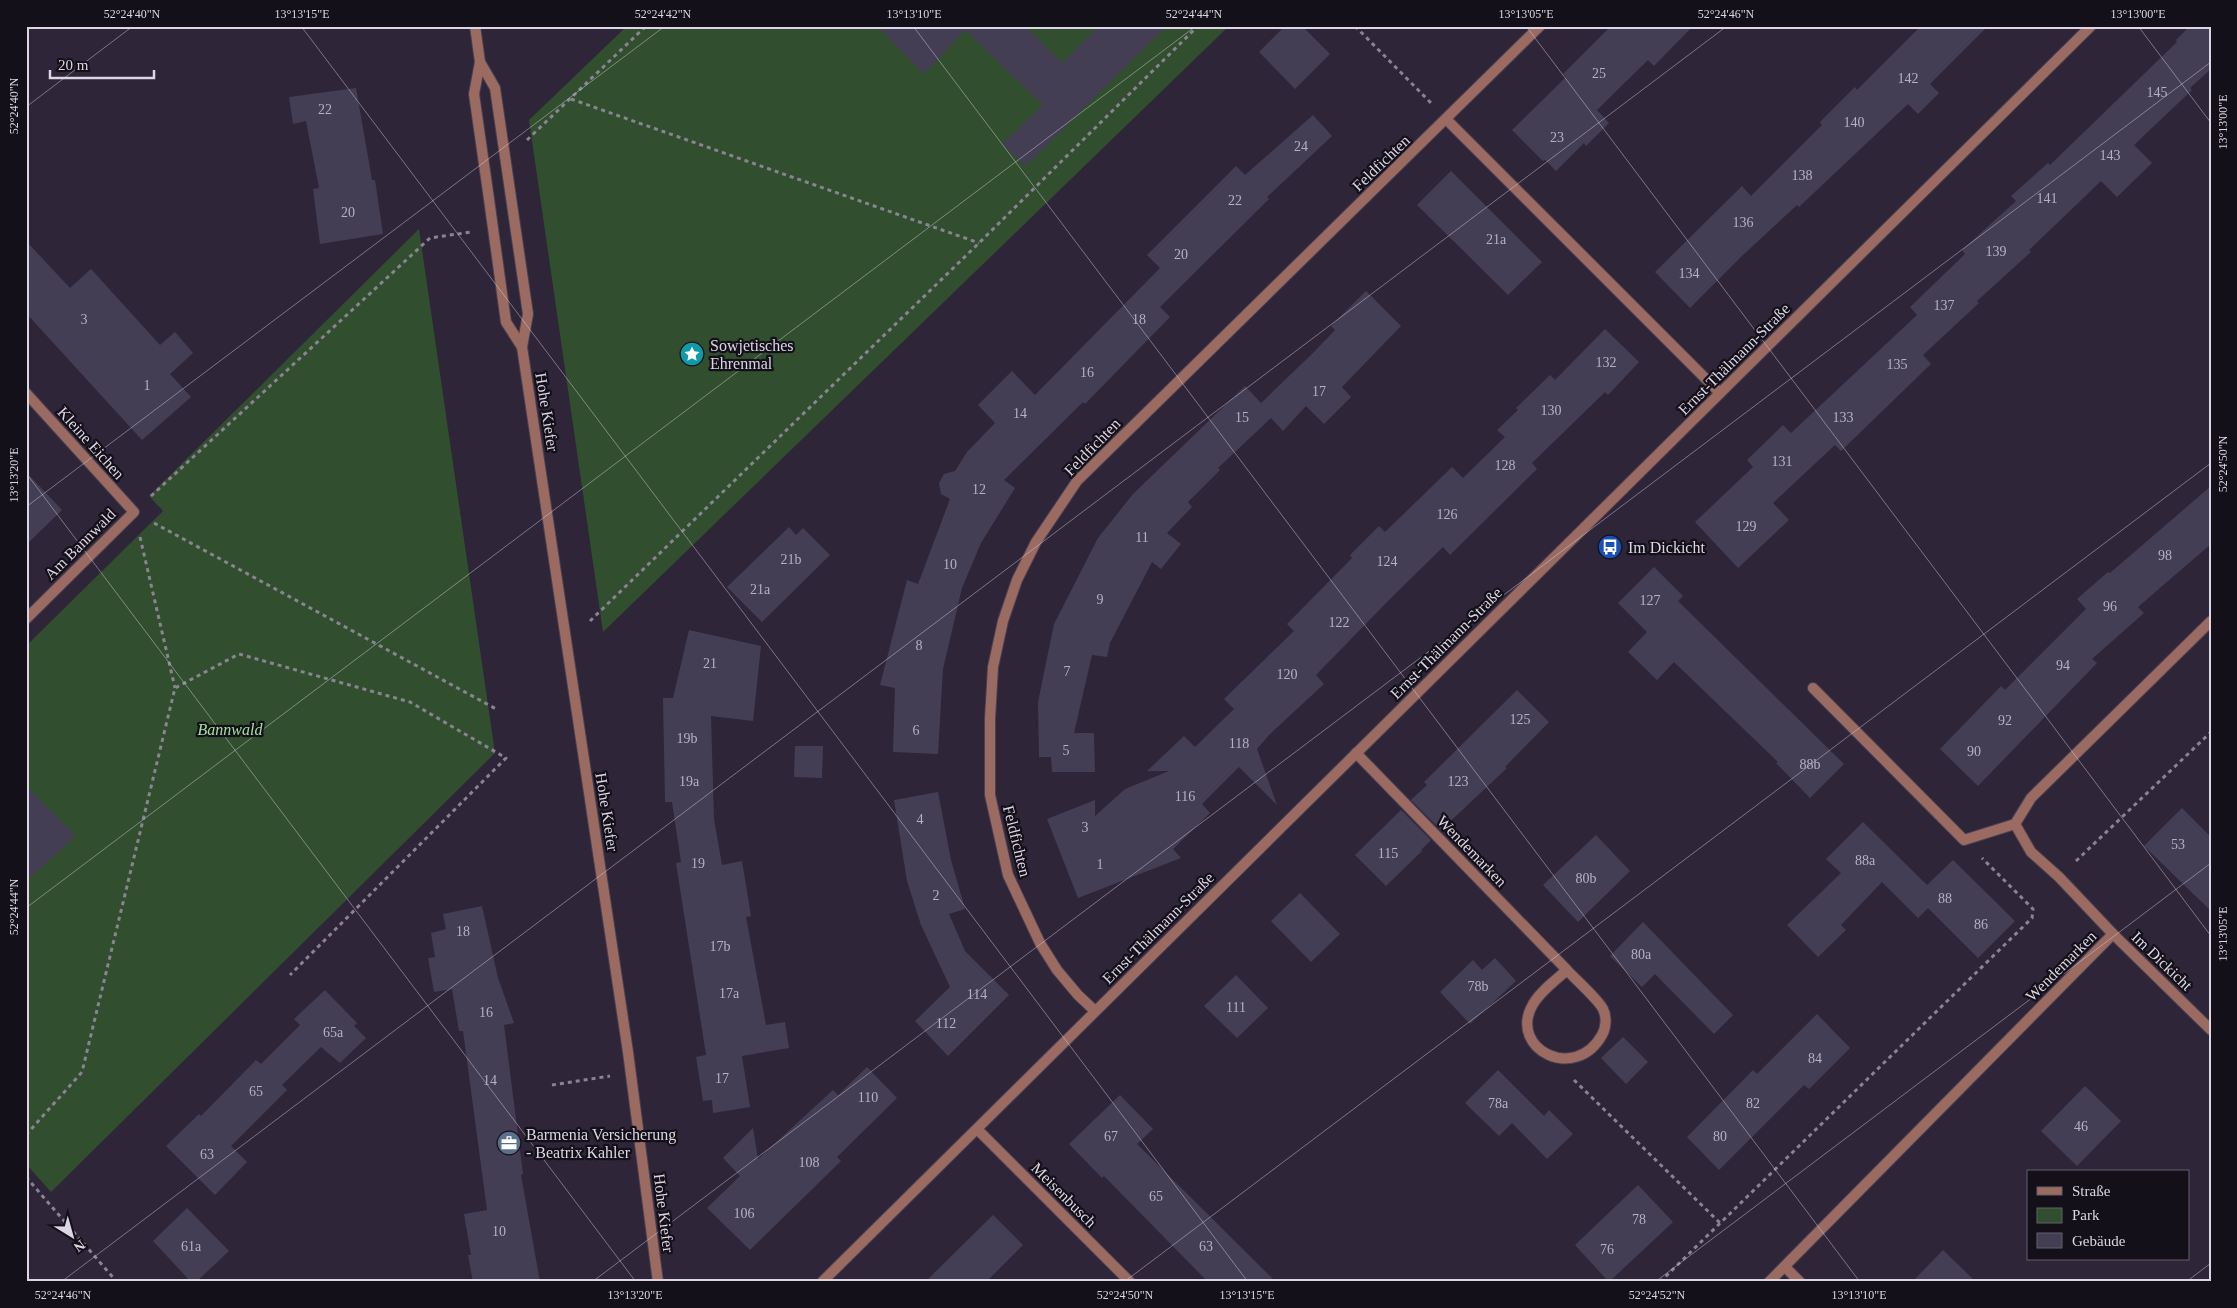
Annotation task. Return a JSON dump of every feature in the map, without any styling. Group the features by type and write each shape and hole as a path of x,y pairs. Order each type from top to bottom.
{"street":[{"name":"Hohe Kiefer","path":"475,26 480,62 474,94 506,322 522,347"},
{"name":"Feldfichten","path":"1096,1011 1057,970 1040,943 1008,875 990,795 990,719 993,667 1003,622 1017,580 1036,542 1077,481 1447,120 1540,26"},
{"name":"Ernst-Thälmann-Straße","path":"822,1282 2091,26"},
{"name":"Hohe Kiefer","path":"480,62 495,88 528,314 522,347 630,1059 658,1282"},
{"path":"1447,120 1720,393"},
{"name":"Kleine Eichen","path":"26,393 134,512"},
{"name":"Am Bannwald","path":"26,619 134,512"},
{"path":"1813,688 1964,840 2015,824 2031,798 2211,621"},
{"name":"Wendemarken","path":"1356,754 1603,1009 1606,1020 1605,1031 1598,1044 1587,1054 1562,1059 1550,1056"},
{"name":"Wendemarken","path":"1769,1282 2113,934 2059,877 2031,852 2015,824"},
{"name":"Im Dickicht","path":"2113,934 2211,1030"},
{"path":"1550,1056 1540,1050 1532,1041 1528,1029 1528,1016 1532,1004 1566,970"},
{"name":"Meisenbusch","path":"977,1129 1130,1282"},
{"path":"1784,1267 1800,1282"}],"path":[{"path":"590,621 979,243 1198,26"},
{"path":"1355,26 1447,120"},
{"path":"521,146 645,27"},
{"path":"571,99 979,243"},
{"path":"134,512 430,238 475,231"},
{"path":"26,1136 82,1072 175,688 134,512"},
{"path":"134,512 498,710"},
{"path":"175,688 239,654 410,702 506,758 290,975"},
{"path":"2059,877 2211,732"},
{"path":"1660,1282 2032,918 2033,909 1964,840"},
{"path":"1550,1056 1720,1223"},
{"path":"552,1085 613,1075"},
{"path":"26,1177 117,1282"}],"green space":[{"path":"627,26 1229,26 603,632 529,120"},
{"name":"Bannwald","path":"419,229 495,753 51,1192 26,1164 26,646 163,511 149,496"}],"building":[{"path":"877,26 1025,26 1062,63 1099,26 1167,26 1025,166 1002,144 1043,105 965,30 924,74"},
{"path":"1285,26 1302,26 1330,54 1295,89 1259,52"},
{"path":"1611,26 1693,26 1654,66 1648,60 1597,110 1609,123 1586,146 1584,143 1556,171 1545,160 1543,161 1512,130 1566,77 1563,74"},
{"path":"1921,26 1988,26 1930,84 1939,93 1918,114 1908,104 1799,207 1797,205 1742,256 1690,308 1655,272 1742,186 1751,196 1822,125 1820,122 1855,87 1857,90"},
{"path":"2190,26 2211,26 2211,69 2190,88 2192,90 2134,145 2152,163 2117,197 2101,181 2029,250 2031,252 1977,301 1979,303 1923,355 1931,364 1841,451 1835,445 1773,503 1789,520 1738,568 1695,522 1753,467 1747,460 1783,425 1791,433 1917,315 1910,307 1965,254 1962,250 2016,201 2011,196 2048,163 2050,165 2177,42 2176,40"},
{"path":"356,88 372,180 375,180 383,234 320,244 313,189 319,188 306,121 293,124 289,97"},
{"path":"1313,115 1332,136 1267,197 1269,199 1160,307 1170,317 1085,404 1083,402 1004,480 1015,488 981,543 962,588 943,669 938,754 893,752 895,688 880,685 907,580 918,584 950,499 941,494 939,483 944,474 955,471 967,452 995,423 978,405 1012,371 1035,395 1160,268 1147,255 1236,166 1245,175"},
{"path":"1451,171 1542,262 1508,295 1417,205"},
{"path":"26,241 70,288 91,269 160,345 175,332 193,353 170,374 191,397 142,440 26,313"},
{"path":"1366,291 1401,326 1342,387 1351,397 1324,424 1306,406 1283,431 1271,418 1218,468 1220,470 1188,502 1192,507 1167,533 1181,544 1161,569 1152,562 1110,643 1107,657 1092,655 1074,733 1094,733 1095,772 1052,772 1051,757 1039,757 1038,702 1054,624 1098,538 1133,494 1245,386 1261,403 1335,330 1331,326"},
{"path":"1605,329 1639,362 1608,395 1605,392 1532,463 1537,469 1450,555 1443,547 1390,599 1316,675 1324,684 1269,735 1257,749 1277,805 1239,767 1202,804 1210,813 1173,849 1181,858 1078,898 1047,819 1095,800 1095,816 1125,789 1169,771 1147,771 1184,736 1195,747 1234,709 1224,699 1294,631 1287,624 1352,558 1350,555 1379,526 1385,532 1452,467 1463,478 1505,437 1497,430 1518,410 1516,408 1550,375 1555,380"},
{"path":"26,472 62,510 26,545"},
{"path":"2211,486 2211,544 2138,607 2144,613 2092,659 2097,663 1978,786 1940,749 2001,686 2005,690 2086,609 2077,599"},
{"path":"789,527 796,535 803,528 830,555 762,622 727,587"},
{"path":"1654,567 1683,596 1678,601 1844,764 1810,798 1776,763 1778,762 1674,662 1657,680 1628,652 1647,632 1618,603"},
{"path":"689,630 761,646 753,721 711,716 714,819 722,865 742,861 751,916 746,917 766,1025 785,1022 789,1048 742,1056 750,1107 713,1113 712,1100 703,1101 696,1057 706,1055 676,863 681,862 672,802 665,802 663,698 673,698"},
{"path":"1517,690 1549,722 1505,767 1507,768 1441,830 1411,800 1427,785 1424,782"},
{"path":"795,746 823,746 822,778 794,777"},
{"path":"26,785 75,836 26,882"},
{"path":"938,792 951,860 965,909 949,914 965,951 1009,995 948,1056 915,1021 950,987 921,925 907,881 894,800"},
{"path":"2182,808 2211,837 2211,911 2144,846"},
{"path":"1401,810 1431,840 1386,886 1355,855"},
{"path":"1863,822 1927,885 1953,860 2015,921 1978,958 1928,908 1918,918 1882,882 1841,925 1846,930 1818,957 1787,925 1841,873 1826,859"},
{"path":"1596,835 1630,871 1578,922 1543,885"},
{"path":"1300,893 1340,934 1311,962 1271,921"},
{"path":"482,906 498,978 514,1023 504,1025 523,1174 521,1175 540,1282 473,1282 468,1255 471,1255 464,1214 487,1210 463,1031 459,1031 452,989 434,992 428,958 435,957 431,933 446,929 443,914"},
{"path":"1643,922 1733,1015 1714,1034 1655,974 1642,987 1610,956"},
{"path":"1495,958 1516,981 1470,1024 1440,992 1473,960 1482,970"},
{"path":"1236,975 1268,1008 1237,1038 1204,1006"},
{"path":"325,990 357,1023 354,1026 366,1038 340,1063 321,1047 282,1085 287,1090 231,1146 247,1162 215,1195 166,1146 199,1114 201,1116 256,1060 261,1064 300,1025 294,1019"},
{"path":"1817,1014 1850,1048 1809,1089 1804,1085 1719,1170 1687,1137 1753,1070 1757,1074"},
{"path":"1623,1037 1648,1062 1626,1084 1601,1058"},
{"path":"867,1067 897,1098 837,1157 841,1161 750,1250 707,1208 740,1176 723,1158 753,1128 758,1159 833,1090 838,1095"},
{"path":"1498,1070 1544,1116 1549,1110 1573,1134 1547,1159 1512,1123 1499,1136 1465,1103"},
{"path":"2085,1086 2121,1121 2077,1166 2041,1131"},
{"path":"1120,1095 1153,1129 1137,1144 1276,1282 1208,1282 1104,1176 1102,1178 1069,1144"},
{"path":"1638,1185 1673,1222 1609,1282 1575,1245"},
{"path":"187,1208 229,1251 196,1282 191,1282 153,1241"},
{"path":"993,1215 1023,1245 986,1282 925,1282"},
{"path":"1943,1250 1976,1282 1912,1282"}],"place":[{"name":"Sowjetisches Ehrenmal","path":"692,354"},
{"name":"Im Dickicht","path":"1610,547"},
{"name":"Barmenia Versicherung - Beatrix Kahler","path":"509,1143"}]}
